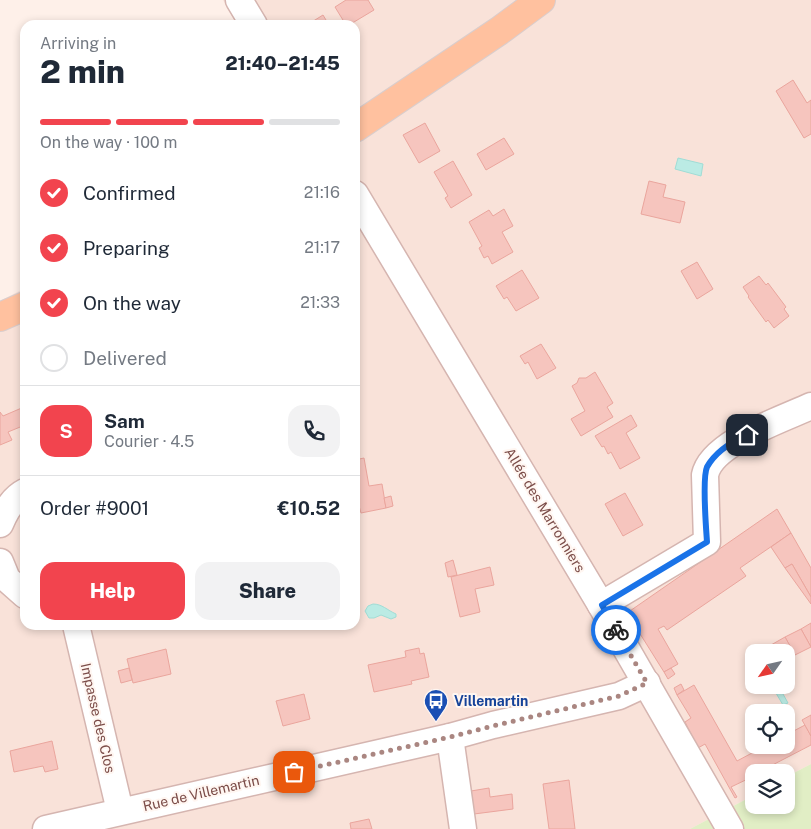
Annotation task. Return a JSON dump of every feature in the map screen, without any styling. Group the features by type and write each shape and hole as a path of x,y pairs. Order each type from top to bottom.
{"main road":[{"path":"360,125 541,0"},
{"path":"0,317 20,308"}],"street":[{"path":"239,0 251,20"},
{"name":"Allée des Marronniers","path":"360,202 602,605 730,829"},
{"path":"602,605 707,542 705,475 706,468 714,456 731,443 811,406"},
{"path":"0,524 5,511 20,495"},
{"path":"0,562 7,579 20,591"},
{"name":"Impasse des Clos","path":"77,630 120,811"},
{"name":"Rue de Villemartin","path":"46,829 450,737 619,696 647,683"},
{"path":"450,737 463,829"}],"shaded area":[{"path":"223,0 811,0 811,764 795,772 795,764 745,764 745,800 690,829 0,829 0,301 20,291 20,630 360,630 360,20 234,20"}],"green space":[{"path":"811,764 811,829 690,829 745,800 745,814 795,814 795,772"}],"water":[{"path":"678,158 703,164 701,176 675,169"},
{"path":"373,604 382,606 396,614 396,617 391,619 381,615 369,618 365,611 368,606"},
{"path":"777,694 783,694 788,703 782,704"}],"building":[{"path":"346,0 368,0 374,10 357,20 343,20 335,7"},
{"path":"323,15 326,20 315,20"},
{"path":"793,80 807,103 811,100 811,134 804,138 776,91"},
{"path":"425,123 440,151 419,163 403,135"},
{"path":"504,138 514,154 486,170 477,154"},
{"path":"453,161 472,195 451,208 445,198 448,196 434,172"},
{"path":"649,181 666,185 663,197 685,202 680,223 641,214"},
{"path":"504,209 513,226 502,232 513,252 492,264 488,256 484,258 479,248 482,246 469,222 489,210 493,216"},
{"path":"697,262 713,289 697,299 681,271"},
{"path":"522,270 539,298 516,311 507,297 504,299 496,286"},
{"path":"759,276 766,285 768,283 786,307 784,309 789,316 774,328 768,320 766,322 743,287"},
{"path":"541,344 556,368 537,379 528,362 525,364 520,356"},
{"path":"595,372 613,403 607,407 613,417 581,436 571,419 585,411 572,386 577,383 579,378 586,378"},
{"path":"20,409 20,427 8,432 12,440 0,445 0,412 3,416"},
{"path":"631,415 637,426 626,433 640,458 620,469 611,452 608,454 595,436"},
{"path":"758,439 763,446 749,453 745,446"},
{"path":"364,458 369,486 382,484 386,508 361,513 360,459"},
{"path":"625,493 643,525 623,536 605,504"},
{"path":"391,496 393,506 386,508 384,498"},
{"path":"777,509 791,533 740,568 746,576 667,630 664,626 658,629 678,664 664,672 627,613"},
{"path":"791,533 811,568 811,597 792,564 785,568 771,547"},
{"path":"453,560 457,575 448,577 445,563"},
{"path":"792,564 811,597 811,604 785,568"},
{"path":"490,567 494,585 475,589 480,612 460,617 451,577"},
{"path":"811,623 811,647 801,629"},
{"path":"801,629 811,647 795,655 795,644 789,644 785,637"},
{"path":"785,637 789,644 773,644"},
{"path":"419,648 420,654 424,653 429,677 411,681 412,684 374,692 368,665 406,657 405,651"},
{"path":"166,649 171,674 133,683 127,659"},
{"path":"129,668 132,680 121,683 118,671"},
{"path":"671,668 675,674 668,679 664,672"},
{"path":"681,684 684,690 677,695 674,688"},
{"path":"694,685 737,761 750,754 794,754 774,764 745,764 745,780 731,787 737,797 735,798 705,744 698,748 685,722 691,718 677,695"},
{"path":"304,694 310,719 283,726 276,701"},
{"path":"811,715 811,736 802,720"},
{"path":"805,725 811,736 811,745 795,753 795,730"},
{"path":"52,741 58,769 45,772 43,766 14,772 10,751"},
{"path":"569,780 575,829 549,829 543,784"},
{"path":"489,788 490,797 512,794 513,809 474,814 471,791"},
{"path":"369,819 372,829 351,829 350,823"}],"way so far":[{"path":"294,772 619,696 647,683 616,630"}],"place":[{"name":"Villemartin","path":"436,722"}],"route":[{"path":"616,630 602,605 707,542 706,468 714,456 731,443 747,435"}]}
